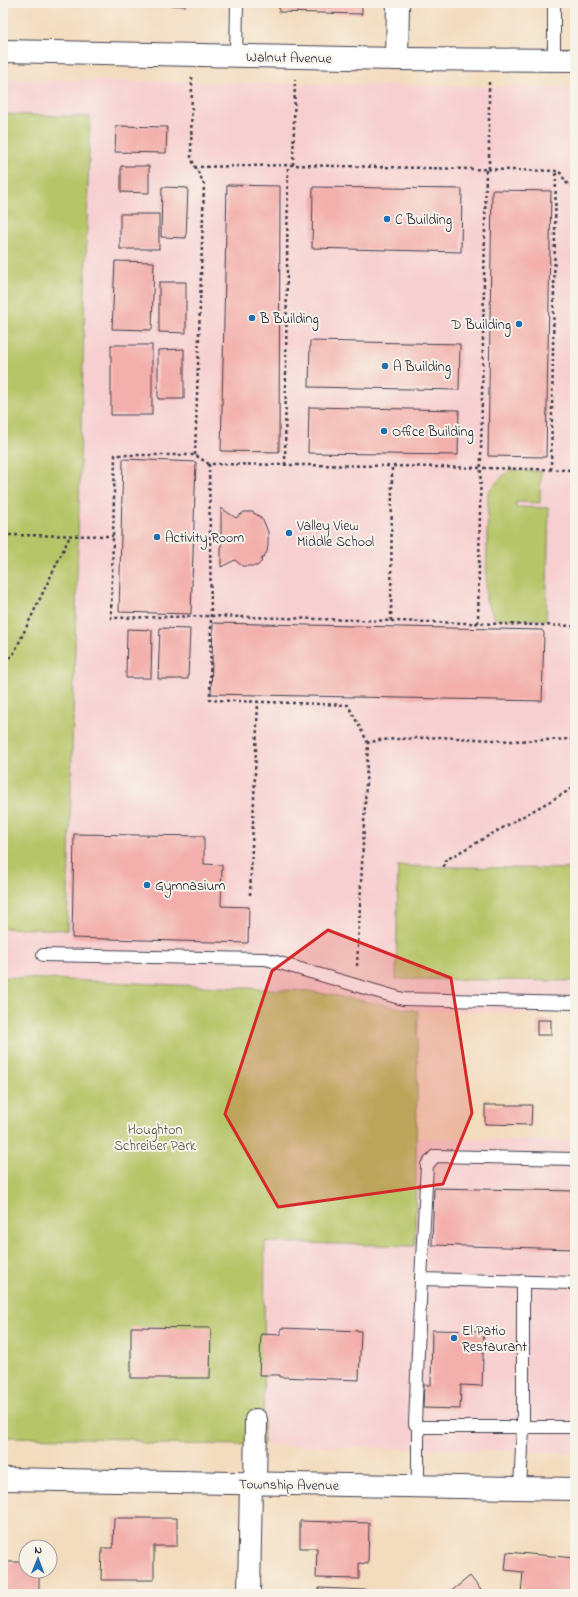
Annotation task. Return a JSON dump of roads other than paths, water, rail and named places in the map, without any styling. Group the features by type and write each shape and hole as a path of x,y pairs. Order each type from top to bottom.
{"street":[{"path":"397,59 398,3"},
{"name":"Walnut Avenue","path":"3,51 397,59 575,60"},
{"path":"248,1594 256,1420"},
{"name":"Township Avenue","path":"3,1478 575,1489"}],"lane":[{"path":"236,56 237,3"},
{"path":"554,3 554,59"},
{"path":"43,954 266,959 403,999 575,1003"},
{"path":"418,1486 418,1427 415,1424 427,1165 435,1156 575,1159"},
{"path":"421,1279 575,1283"},
{"path":"520,1488 523,1427 522,1281"},
{"path":"418,1427 575,1427"}],"place":[{"name":"C Building","path":"387,219"},
{"name":"B Building","path":"252,318"},
{"name":"D Building","path":"519,324"},
{"name":"A Building","path":"385,366"},
{"name":"Office Building","path":"384,431"},
{"name":"Valley View Middle School","path":"289,533"},
{"name":"Activity Room","path":"157,537"},
{"name":"Gymnasium","path":"147,885"},
{"name":"El Patio Restaurant","path":"454,1338"}],"park label":[{"name":"Houghton Schreiber Park","path":"155,1138"}]}
